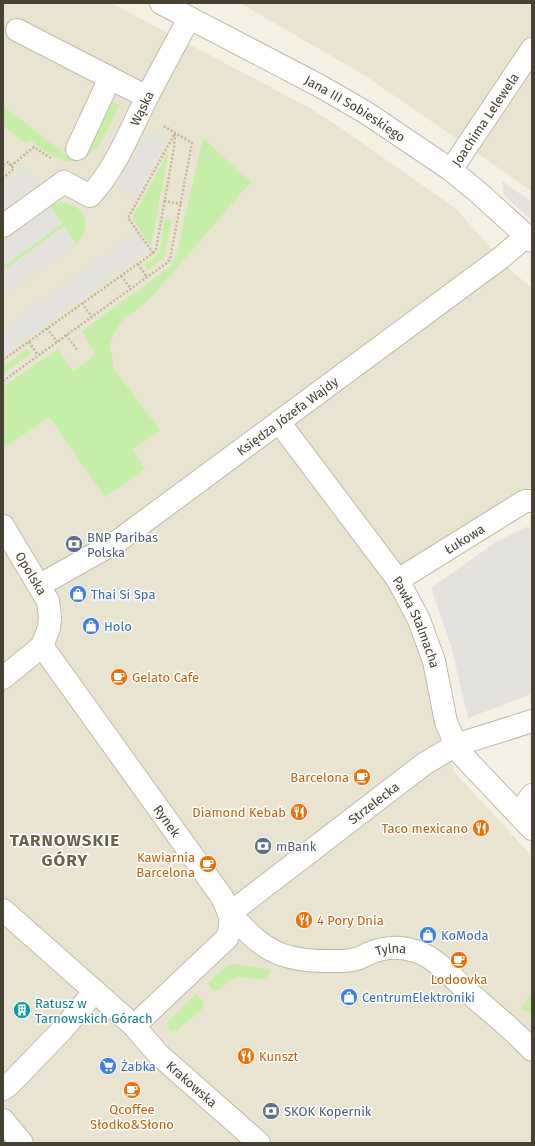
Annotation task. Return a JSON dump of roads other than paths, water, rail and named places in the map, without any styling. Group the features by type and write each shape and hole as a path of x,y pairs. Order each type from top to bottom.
{"street":[{"name":"Jana III Sobieskiego","path":"161,3 318,85 370,116 451,170 479,192 529,239"},
{"name":"Wąska","path":"3,226 64,182 90,196 99,187 115,162 147,97 189,18"},
{"path":"17,30 147,97"},
{"name":"Joachima Lelewela","path":"451,170 532,49"},
{"path":"77,149 110,78"},
{"name":"Księdza Józefa Wajdy","path":"44,593 118,541 502,257 529,239"},
{"name":"Pawła Stalmacha","path":"279,422 398,580 419,620 434,661 446,722 462,756 525,822"},
{"name":"Łukowa","path":"398,580 525,501 532,501"},
{"name":"Opolska","path":"3,526 44,593 50,617 49,628 42,646"},
{"path":"3,678 42,646"},
{"name":"Rynek","path":"42,646 222,897 230,913 230,931 227,938 134,1026"},
{"name":"Strzelecka","path":"230,913 424,764 456,745 532,721"},
{"path":"525,822 532,795"},
{"name":"Krakowska","path":"3,910 134,1026 158,1054 246,1139"},
{"name":"Tylna","path":"230,913 258,943 271,950 301,960 348,961 382,949 395,948 416,951 435,962 474,998 505,1023 532,1050"},
{"path":"3,1089 9,1085 63,1029 95,991"},
{"path":"3,1120 22,1143"}],"place":[{"name":"BNP Paribas Polska","path":"74,544"},
{"name":"Thai Si Spa","path":"78,594"},
{"name":"Holo","path":"91,626"},
{"name":"Gelato Cafe","path":"119,677"},
{"name":"Barcelona","path":"362,777"},
{"name":"Diamond Kebab","path":"299,812"},
{"name":"Taco mexicano","path":"481,828"},
{"name":"mBank","path":"263,846"},
{"name":"Kawiarnia Barcelona","path":"208,864"},
{"name":"4 Pory Dnia","path":"304,920"},
{"name":"KoModa","path":"428,935"},
{"name":"Lodoovka","path":"459,960"},
{"name":"CentrumElektroniki","path":"349,997"},
{"name":"Ratusz w Tarnowskich Górach","path":"22,1010"},
{"name":"Kunszt","path":"246,1056"},
{"name":"Żabka","path":"108,1066"},
{"name":"Qcoffee Słodko&Słono","path":"132,1090"},
{"name":"SKOK Kopernik","path":"271,1111"}],"district":[{"name":"TARNOWSKIE GÓRY","path":"65,850"}]}
